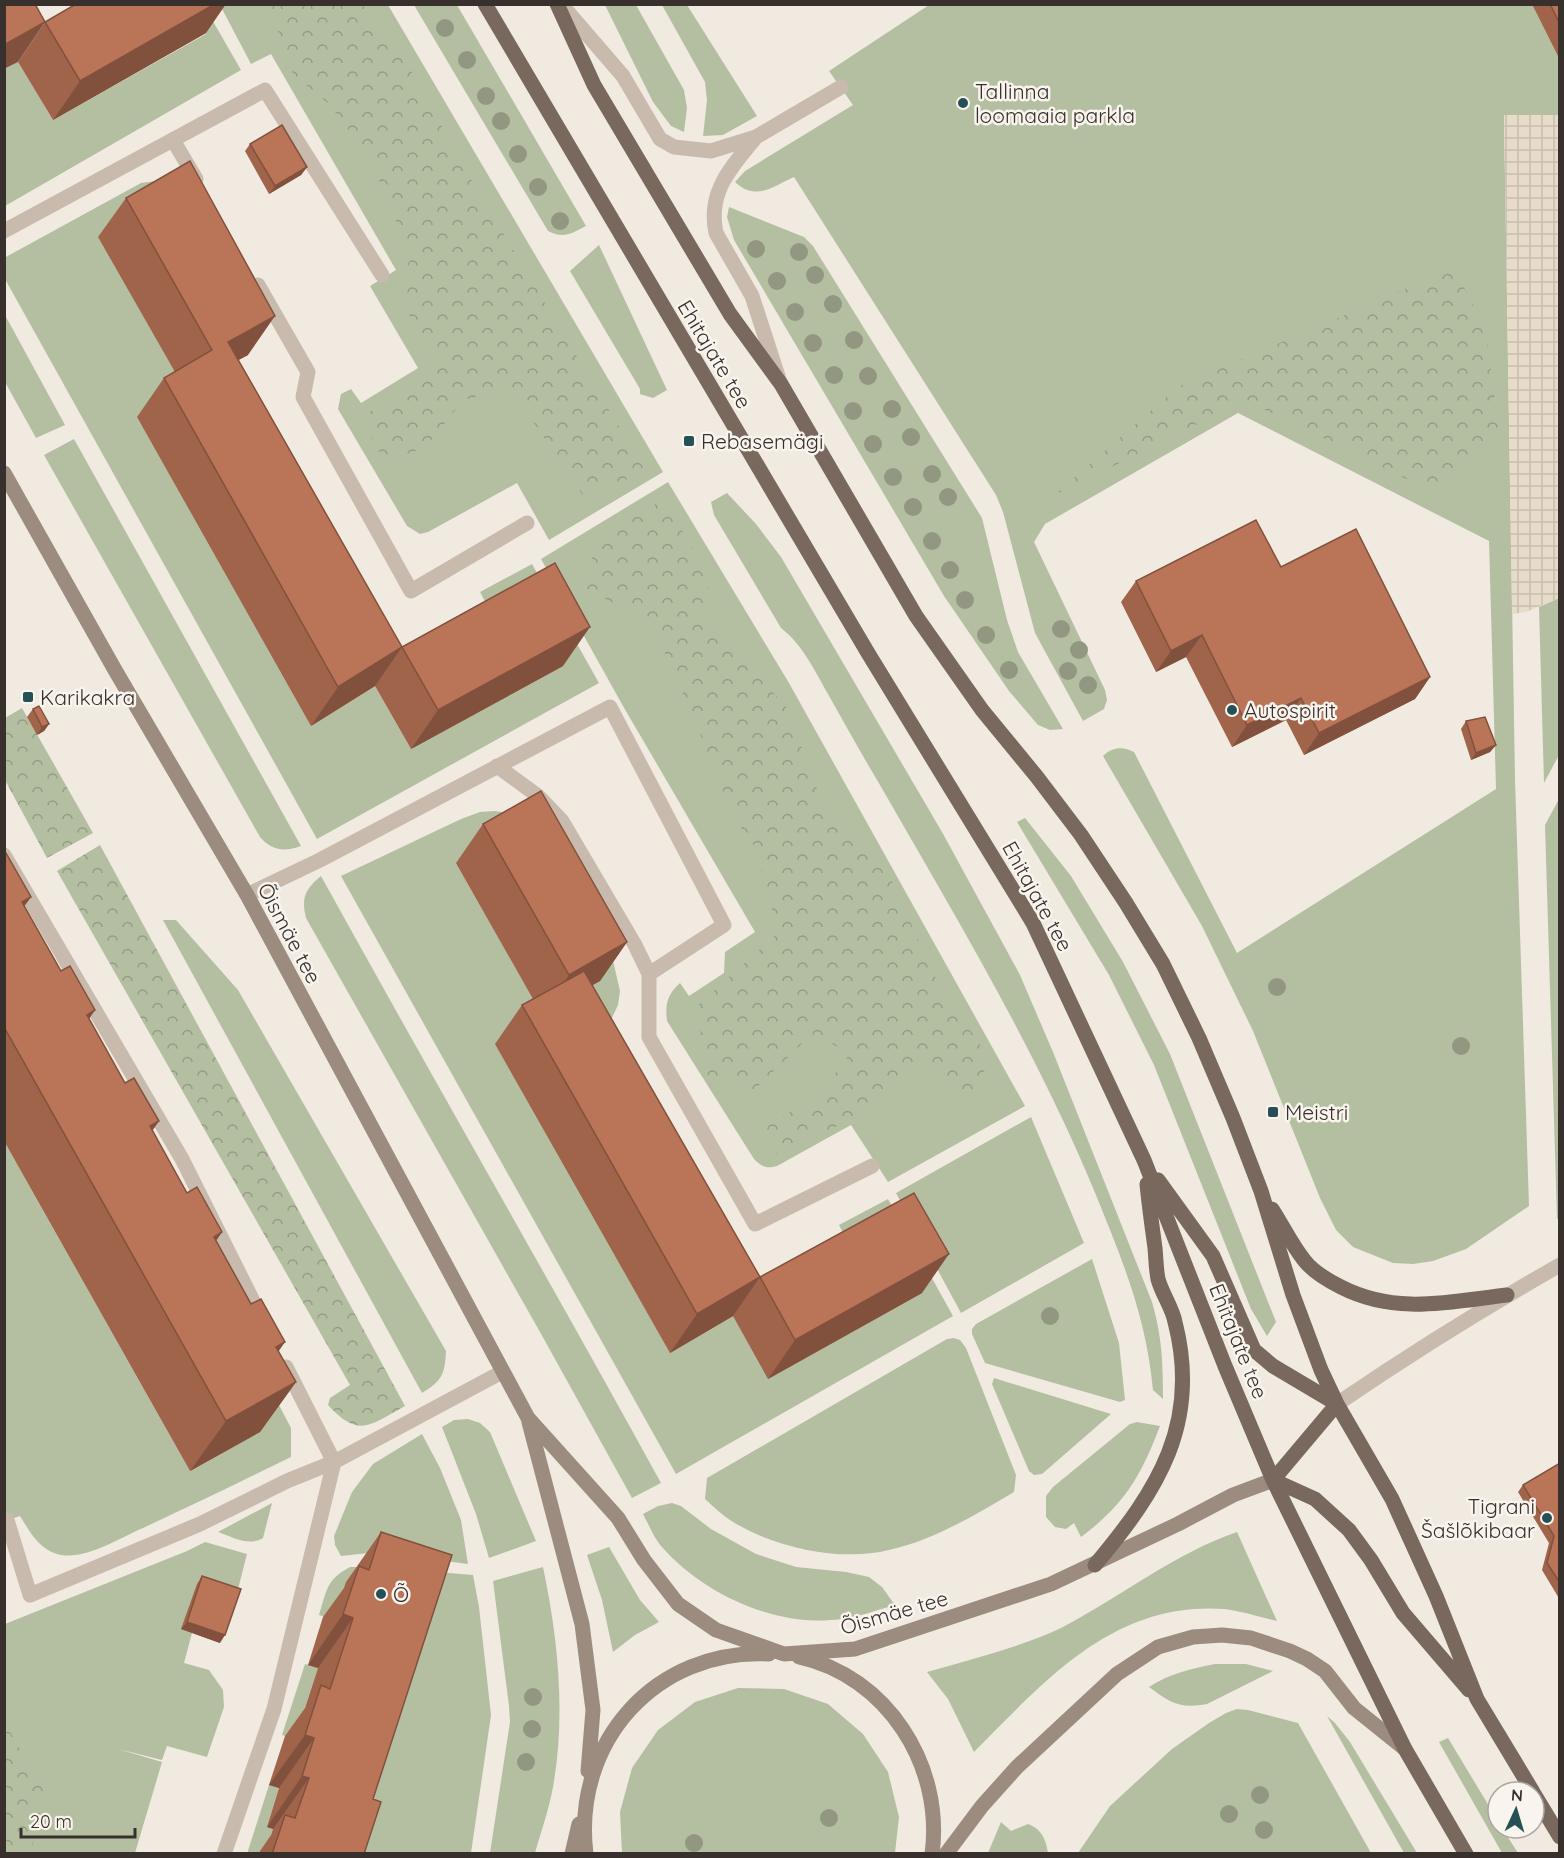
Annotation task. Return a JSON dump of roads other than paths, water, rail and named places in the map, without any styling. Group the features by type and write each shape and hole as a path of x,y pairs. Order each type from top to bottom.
{"main road":[{"name":"Ehitajate tee","path":"484,4 874,663 1033,923 1144,1160 1225,1366 1273,1480 1405,1749 1466,1854"},
{"name":"Ehitajate tee","path":"559,4 594,85 730,314 781,384 916,616 982,710 1081,835 1163,964 1199,1038 1233,1118 1261,1191 1293,1295 1321,1370 1337,1404 1392,1499 1436,1596 1477,1699 1525,1780"},
{"name":"Õismäe tee","path":"4,473 115,670 247,895 528,1418 618,1518 644,1560 678,1604 716,1630 784,1654 855,1649 1051,1584 1233,1495 1273,1480"},
{"path":"1144,1160 1213,1256 1254,1350 1273,1366 1337,1404 1273,1480 1316,1499 1349,1530 1371,1560 1403,1614 1477,1699"},
{"path":"1095,1564 1128,1526 1154,1486 1172,1446 1180,1418 1183,1389 1181,1358 1175,1321 1158,1279 1144,1160"},
{"path":"1261,1191 1304,1261 1321,1277 1359,1296 1384,1303 1425,1305 1507,1295"},
{"name":"Õismäe tee","path":"528,1418 582,1624 594,1710 586,1798 572,1854"},
{"path":"946,1854 982,1806 1017,1767 1117,1674 1158,1647 1193,1637 1222,1635 1251,1638 1306,1659 1326,1671 1354,1708 1405,1749"},
{"path":"586,1854 584,1833 586,1798 594,1766 610,1735 630,1708 656,1686 685,1668 717,1657 750,1653 784,1654 811,1660 836,1670 860,1684 881,1702 899,1722 914,1745 924,1770 931,1797 934,1824 932,1854"},
{"name":"Ehitajate tee","path":"1546,1814 1560,1837"}],"street":[{"path":"559,4 623,76 660,139 674,147 711,151 756,137 841,87"},
{"path":"4,231 265,90 382,275"},
{"path":"756,137 726,175 717,191 713,222 716,233 752,296 781,384"},
{"path":"173,140 203,191"},
{"path":"251,273 308,372 303,397 411,591 527,523"},
{"path":"247,895 320,860 610,707 724,925 649,974"},
{"path":"497,766 538,796 562,821 635,945 649,974 649,1037 755,1224 872,1166"},
{"path":"4,855 182,1159 271,1336"},
{"path":"1337,1404 1507,1295 1560,1264"},
{"path":"224,1854 274,1709 334,1462 281,1357"},
{"path":"7,1520 30,1594 200,1524 287,1481 334,1462 502,1372"}],"place":[{"name":"Tallinna loomaaia parkla","path":"963,103"},
{"name":"Rebasemägi","path":"689,441"},
{"name":"Karikakra","path":"28,697"},
{"name":"Autospirit","path":"1232,710"},
{"name":"Meistri","path":"1273,1112"},
{"name":"Tigrani Šašlõkibaar","path":"1547,1518"},
{"name":"Õ","path":"381,1594"}]}
